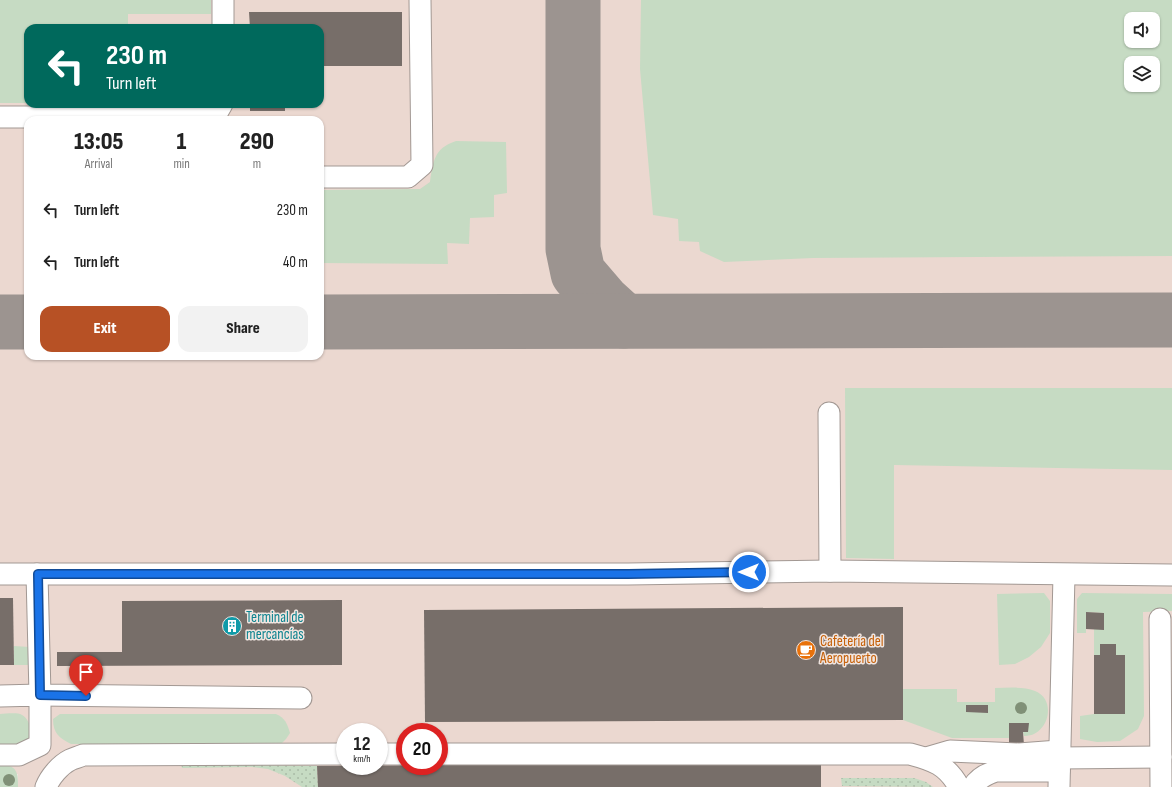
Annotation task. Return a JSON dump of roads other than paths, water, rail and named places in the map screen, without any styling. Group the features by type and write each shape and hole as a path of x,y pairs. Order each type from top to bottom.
{"street":[{"path":"222,0 223,24"},
{"path":"324,177 408,177 422,165 420,0"},
{"path":"0,117 24,117"},
{"path":"829,413 830,572"},
{"path":"0,574 628,574 830,572 1172,575"},
{"path":"38,574 40,745 59,769"},
{"path":"1059,767 1064,575"},
{"path":"1160,620 1161,787"},
{"path":"0,696 40,695 301,698"},
{"path":"0,755 19,755 40,745"},
{"path":"926,758 950,751 1019,754 1059,767"},
{"path":"46,787 59,769 70,760 83,756 336,754"},
{"path":"448,754 910,754 926,758 942,767 952,774 959,787"},
{"path":"972,787 980,778 988,773 996,771 1059,767 1161,757"}],"place":[{"name":"Terminal de mercancías","path":"232,626"},
{"name":"Cafetería del Aeropuerto","path":"806,650"}]}
